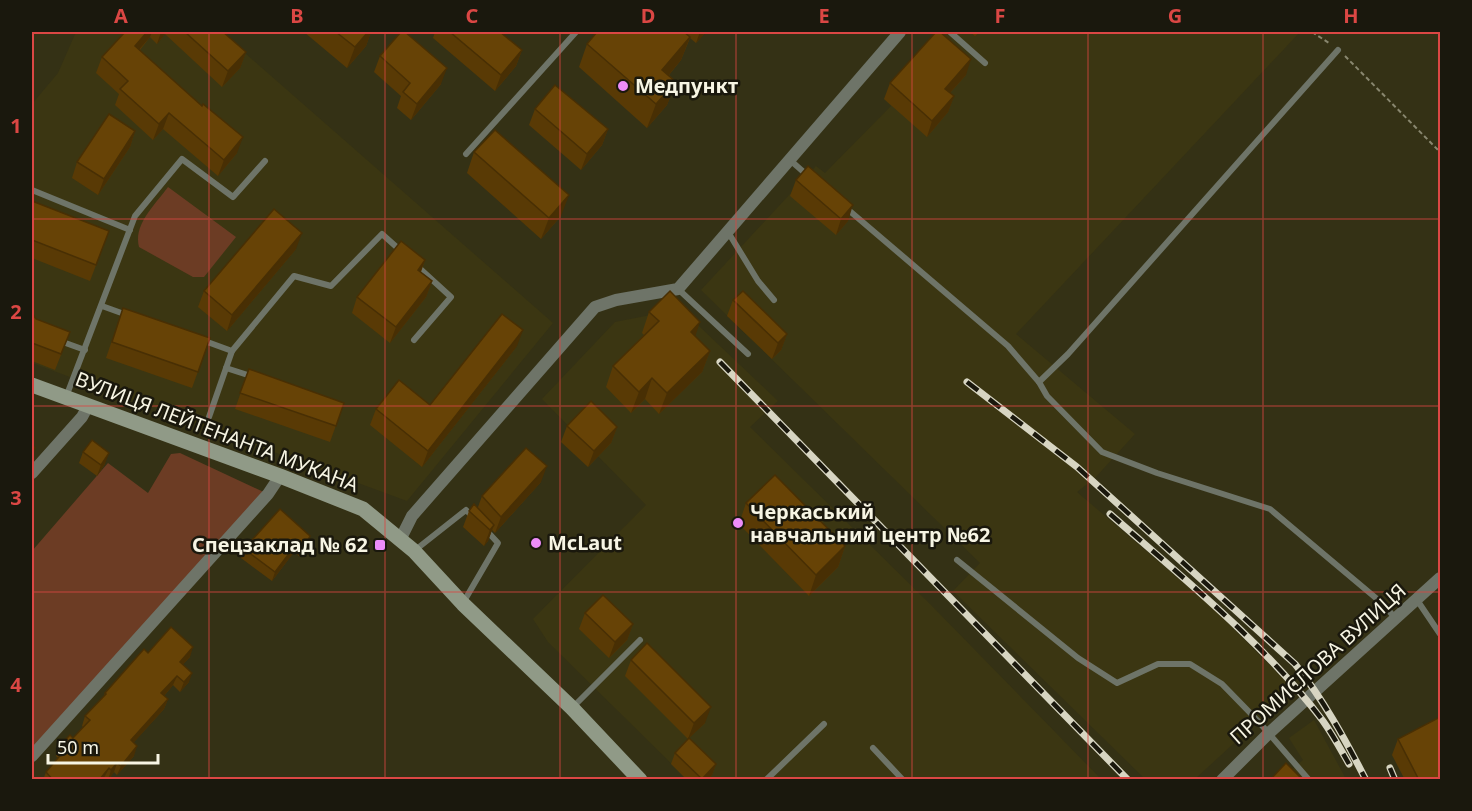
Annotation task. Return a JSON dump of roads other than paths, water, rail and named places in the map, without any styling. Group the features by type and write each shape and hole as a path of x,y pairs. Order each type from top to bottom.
{"main road":[{"name":"ВУЛИЦЯ ЛЕЙТЕНАНТА МУКАНА","path":"32,385 363,509 414,550 463,604 572,708 640,780"}],"street":[{"path":"400,540 412,516 595,307 616,300 678,289 900,32"},
{"path":"32,473 82,417 88,406"},
{"path":"32,756 268,494 280,476"},
{"name":"ПРОМИСЛОВА ВУЛИЦЯ","path":"1222,780 1268,734 1440,578"}],"lane":[{"path":"466,154 576,32"},
{"path":"950,32 985,63"},
{"path":"1039,382 1068,354 1338,50"},
{"path":"65,398 135,216 182,159 233,196 265,160"},
{"path":"789,160 813,180"},
{"path":"32,190 130,230"},
{"path":"840,203 1008,346 1039,382 1047,396 1102,452 1157,473 1270,509 1383,604 1396,619"},
{"path":"728,231 758,281 774,300"},
{"path":"209,417 232,351 294,276 331,286 382,234 451,297 414,340"},
{"path":"678,289 748,354"},
{"path":"102,306 134,318"},
{"path":"53,338 85,350"},
{"path":"200,340 232,351"},
{"path":"226,368 258,379"},
{"path":"414,550 466,510 498,543 463,604"},
{"path":"957,560 1077,658 1116,683 1158,664 1190,664 1222,684 1309,780"},
{"path":"1417,600 1440,634"},
{"path":"572,708 640,640"},
{"path":"766,780 824,724"},
{"path":"873,748 903,780"}],"railway":[{"path":"720,362 1128,780"},
{"path":"967,382 1077,467 1295,664 1333,720 1366,780"},
{"path":"1110,514 1222,612 1275,665 1323,721 1349,764"},
{"path":"1390,768 1395,780"}],"place":[{"name":"Медпункт","path":"623,86"},
{"name":"Черкаський навчальний центр №62","path":"738,523"},
{"name":"McLaut","path":"536,543"},
{"name":"Спецзаклад № 62","path":"380,545"}]}
